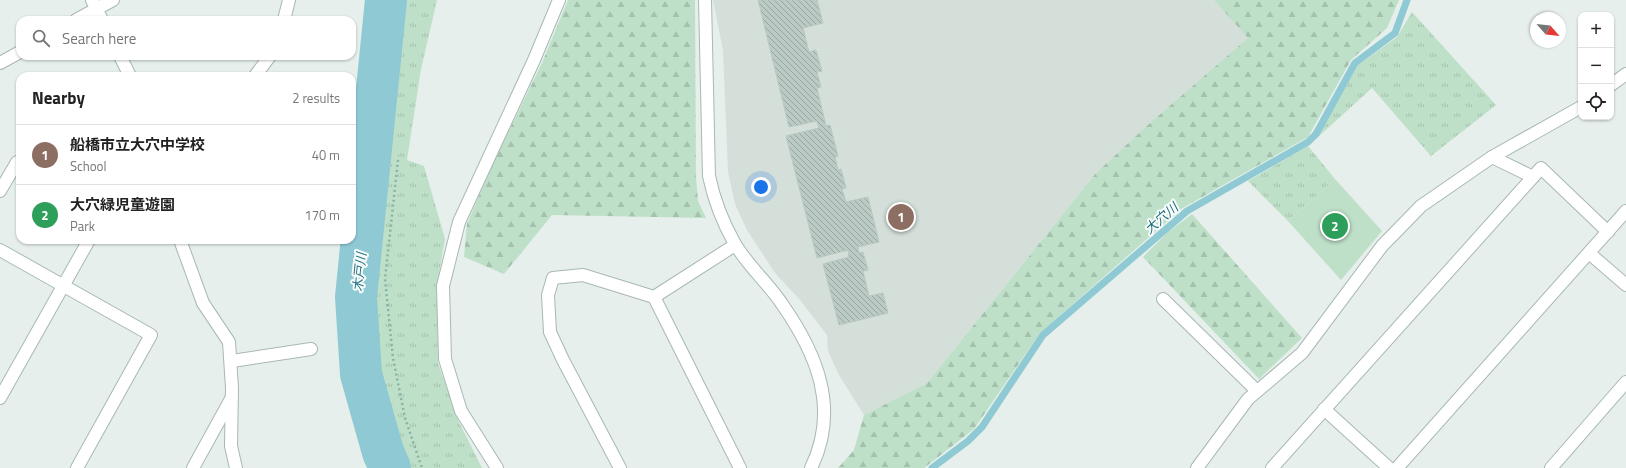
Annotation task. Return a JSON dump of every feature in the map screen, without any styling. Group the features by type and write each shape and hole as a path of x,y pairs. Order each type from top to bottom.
{"street":[{"path":"80,16 94,4 113,0"},
{"path":"285,16 289,0"},
{"path":"497,468 461,411 445,359 443,286 459,222 534,60 559,0"},
{"path":"705,0 709,176 715,201 735,245 782,303 809,349 823,386 825,405 824,428 820,449 811,468"},
{"path":"94,4 100,16"},
{"path":"0,63 16,54"},
{"path":"122,60 128,72"},
{"path":"258,72 267,60"},
{"path":"1612,84 1626,74"},
{"path":"1197,468 1248,399 1302,353 1382,246 1421,206 1492,158 1578,109"},
{"path":"1492,158 1533,176"},
{"path":"0,191 16,164"},
{"path":"1272,468 1541,168 1608,232"},
{"path":"1397,468 1626,211"},
{"path":"0,398 87,244"},
{"path":"181,244 203,303 229,342 232,361 231,446 236,468"},
{"path":"654,297 735,245"},
{"path":"0,250 151,335 77,468"},
{"path":"1589,253 1626,285"},
{"path":"620,468 563,360 550,332 548,295 553,278 583,275 654,297 740,468"},
{"path":"1163,299 1257,391"},
{"path":"232,361 311,349"},
{"path":"1551,468 1626,382"},
{"path":"193,468 232,398"},
{"path":"1324,409 1389,468"}],"path":[{"path":"398,160 385,278 392,358 405,418 422,468"}],"shaded area":[{"path":"713,0 1214,0 1249,38 1150,123 1096,173 927,383 864,415 839,375 828,351 827,335 800,300 775,273 747,230 735,204 728,172 723,50"}],"green space":[{"path":"401,0 437,0 421,69 407,160 424,166 445,239 437,285 438,363 458,420 482,468 402,468 370,377 364,292"},
{"path":"568,0 695,0 696,177 698,201 706,218 552,215 504,274 464,257 467,224 493,163 542,63"},
{"path":"1214,0 1399,0 1387,28 1351,60 1308,137 1181,209 1040,333 974,429 924,468 838,468 854,450 864,415 927,383 1096,173 1150,123 1248,38"},
{"path":"1412,12 1496,105 1431,156 1372,88 1317,138 1358,65 1397,37"},
{"path":"1308,146 1335,179 1288,221 1248,181"},
{"path":"1335,179 1382,231 1341,280 1288,221"},
{"path":"1192,214 1302,338 1259,379 1143,257 1167,233"}],"building":[{"path":"758,0 817,0 823,23 803,28 809,52 816,50 822,71 817,72 821,87 817,88 826,126 830,125 838,156 835,157 838,170 841,169 846,188 842,189 846,202 868,197 879,242 858,247 859,253 863,252 868,270 863,271 869,296 883,293 888,313 839,325 823,264 849,257 848,250 817,258 786,136 819,128 817,121 789,127"}],"waterway":[{"name":"木戸川","path":"386,0 356,297 361,374 383,452 390,468"},
{"name":"大穴川","path":"932,468 968,441 982,427 1043,335 1187,211 1308,142 1316,134 1355,63 1395,33 1407,0"}],"place":[{"name":"船橋市立大穴中学校","path":"901,217"},
{"name":"大穴緑児童遊園","path":"1335,226"}]}
